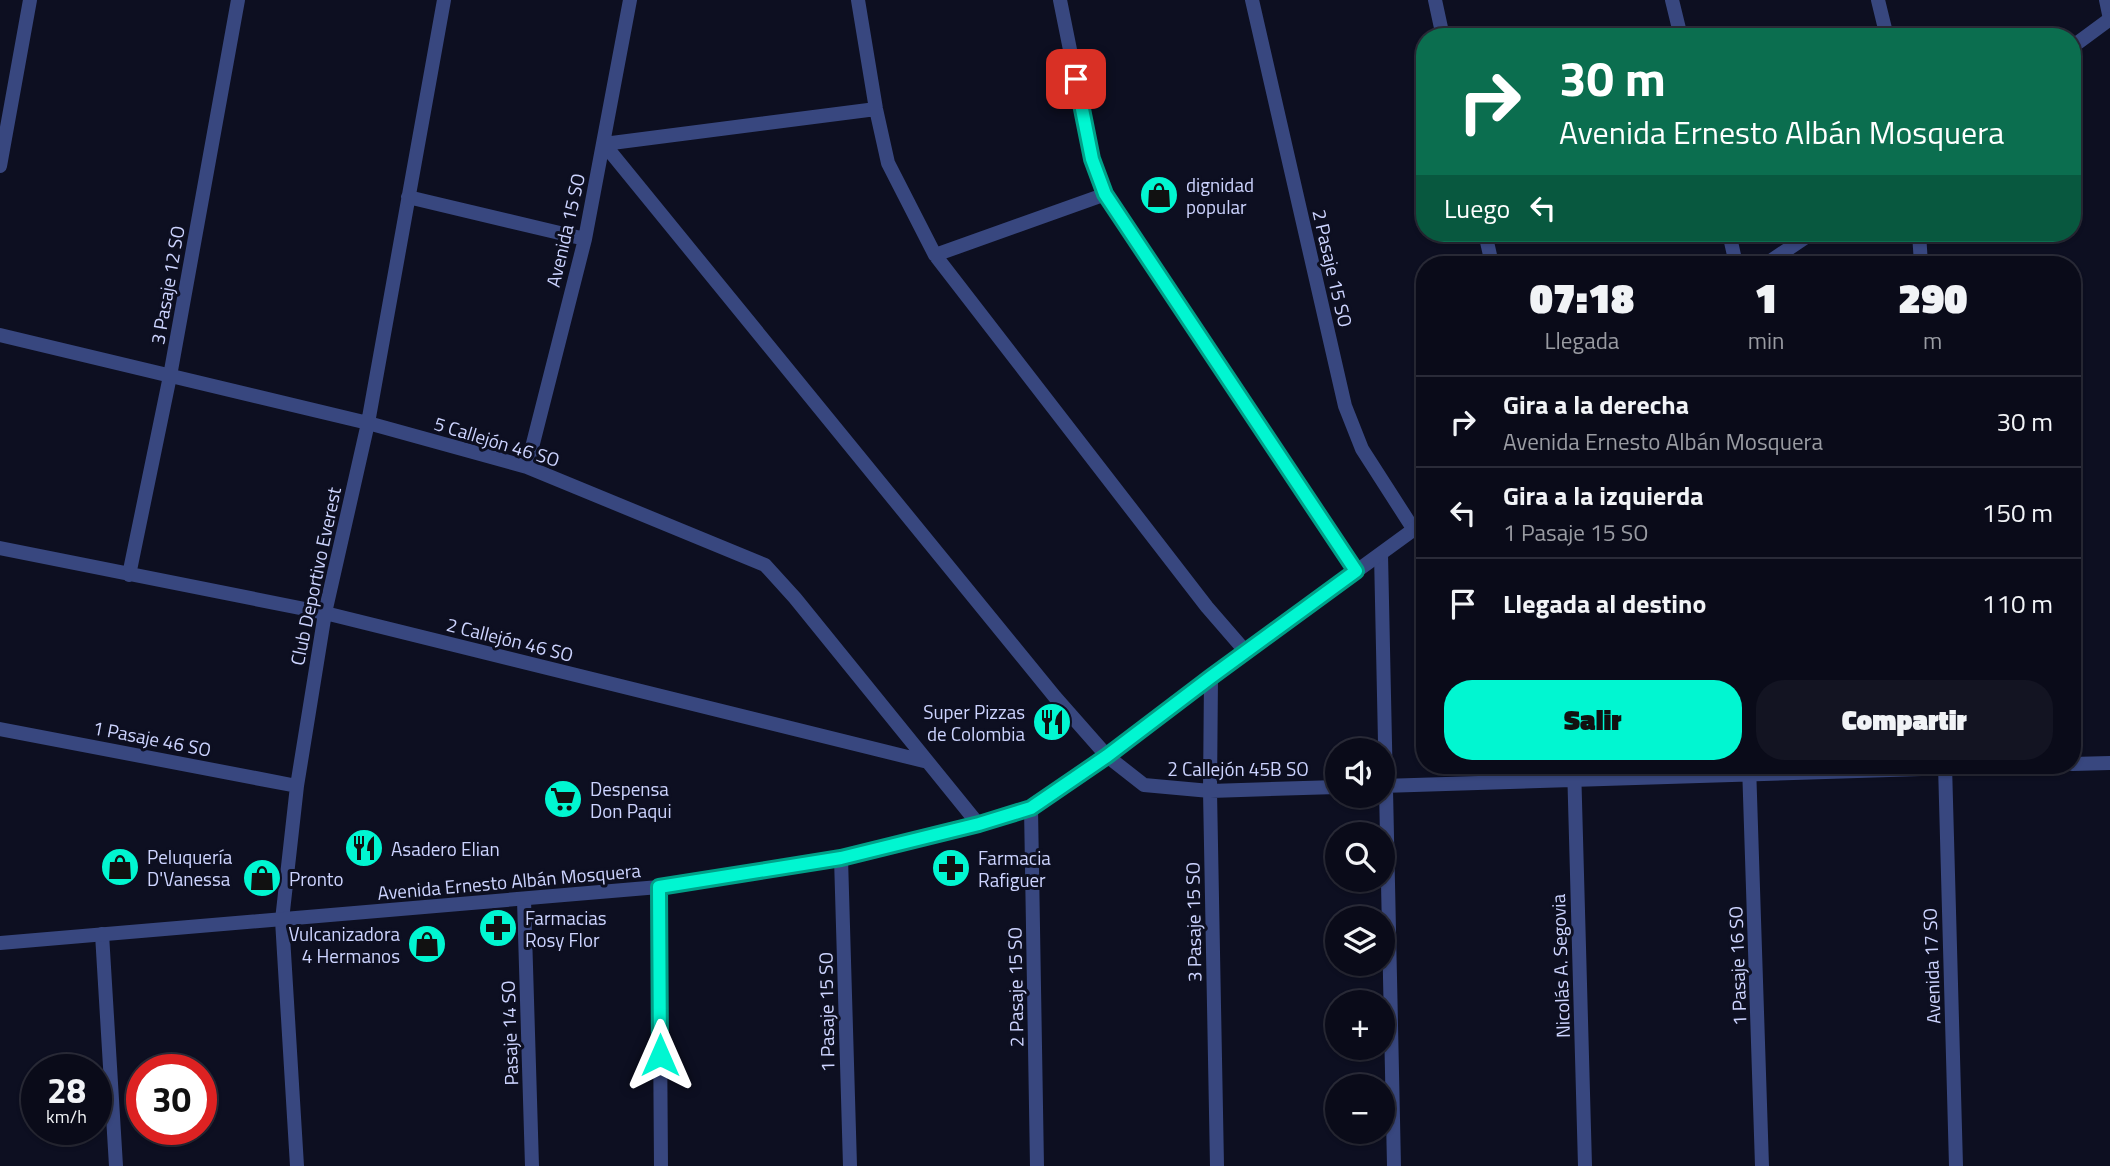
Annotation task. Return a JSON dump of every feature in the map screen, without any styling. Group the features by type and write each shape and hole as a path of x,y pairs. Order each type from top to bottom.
{"street":[{"path":"0,166 4,117 30,0"},
{"name":"3 Pasaje 12 SO","path":"129,575 170,376 238,0"},
{"name":"Club Deportivo Everest","path":"297,1166 282,920 297,786 325,613 368,423 444,0"},
{"name":"Avenida 15 SO","path":"527,467 585,239 630,0"},
{"path":"858,0 888,163 935,255 1207,607 1246,652"},
{"path":"1060,0 1092,159 1105,194 1356,571"},
{"name":"2 Pasaje 15 SO","path":"1252,0 1345,406 1362,449 1416,522"},
{"path":"1435,0 1441,28"},
{"path":"1672,0 1679,28"},
{"path":"1878,0 1885,28"},
{"path":"2081,40 2110,19 2106,0"},
{"path":"604,144 876,109"},
{"name":"2 Callejón 45B SO","path":"604,144 1055,697 1107,756 1144,785 1210,791 1325,787"},
{"path":"935,255 1105,194"},
{"path":"408,197 585,239"},
{"path":"1778,256 1799,242"},
{"name":"5 Callejón 46 SO","path":"0,335 368,423 527,467 765,565 796,598 928,762"},
{"name":"Avenida Ernesto Albán Mosquera","path":"0,943 659,887 841,858 979,824 1031,808 1107,756 1416,528"},
{"name":"2 Callejón 46 SO","path":"0,548 325,613 928,762"},
{"path":"1381,554 1383,738"},
{"name":"3 Pasaje 15 SO","path":"1211,677 1210,791 1217,1166"},
{"name":"1 Pasaje 46 SO","path":"0,729 297,786"},
{"path":"928,762 979,824"},
{"path":"2081,764 2110,763"},
{"path":"1395,784 1545,774"},
{"name":"Nicolás A. Segovia","path":"1574,774 1585,1166"},
{"name":"1 Pasaje 16 SO","path":"1750,774 1762,1166"},
{"name":"Avenida 17 SO","path":"1945,774 1956,1166"},
{"name":"2 Pasaje 15 SO","path":"1031,808 1037,1166"},
{"path":"1385,808 1394,1166"},
{"name":"1 Pasaje 15 SO","path":"841,858 850,1166"},
{"path":"659,887 661,1166"},
{"name":"Pasaje 14 SO","path":"524,900 532,1166"},
{"path":"102,934 116,1166"}],"place":[{"name":"dignidad popular","path":"1159,195"},
{"name":"Super Pizzas de Colombia","path":"1052,722"},
{"name":"Despensa Don Paqui","path":"563,799"},
{"name":"Asadero Elian","path":"364,848"},
{"name":"Peluquería D'Vanessa","path":"120,867"},
{"name":"Farmacia Rafiguer","path":"951,868"},
{"name":"Pronto","path":"262,878"},
{"name":"Farmacias Rosy Flor","path":"498,928"},
{"name":"Vulcanizadora 4 Hermanos","path":"427,944"}],"route":[{"path":"660,1055 659,887 841,858 979,824 1031,808 1107,756 1356,571 1105,194 1092,159 1076,79"}]}
